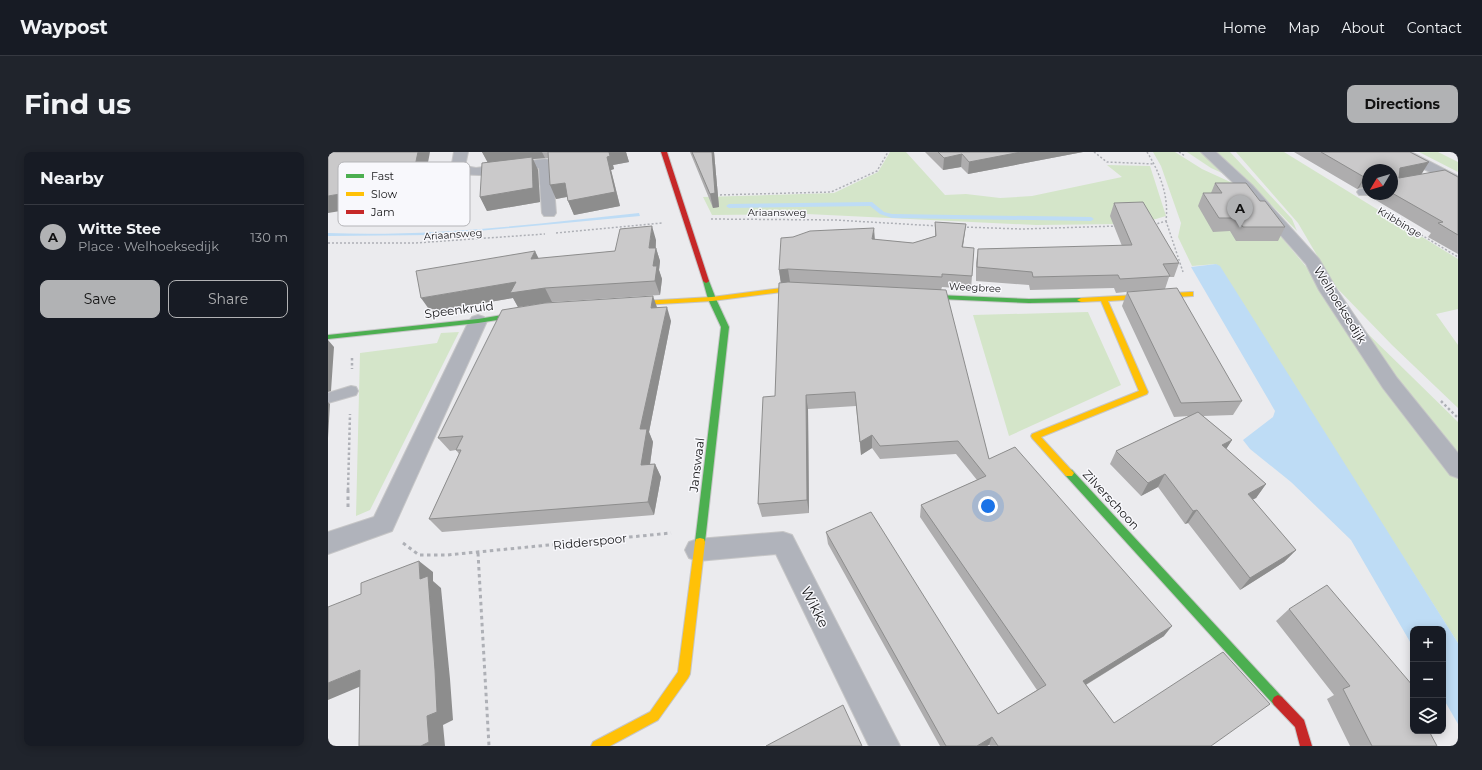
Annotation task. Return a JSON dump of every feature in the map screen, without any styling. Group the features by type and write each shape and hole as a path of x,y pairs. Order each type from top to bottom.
{"street":[{"path":"459,162 461,152"},
{"name":"Janswaal","path":"597,746 654,716 684,674 725,327 712,299 664,152"},
{"name":"Welhoeksedijk","path":"1208,152 1247,188 1313,262 1328,290 1390,383 1458,469"},
{"path":"1401,152 1458,182"},
{"path":"470,171 476,172 545,164 549,213"},
{"path":"1423,180 1446,175"},
{"path":"613,305 712,299 790,289 822,291"},
{"name":"Weegbree","path":"909,295 1029,301 1104,300 1190,294"},
{"name":"Zilverschoon","path":"1104,300 1144,392 1035,436 1300,724 1306,746"},
{"name":"Speenkruid","path":"328,337 478,321 537,311"},
{"path":"338,539 383,524 478,321"},
{"name":"Wikke","path":"700,540 783,543 885,746"}],"lane":[{"path":"328,398 351,391"}],"path":[{"path":"678,196 831,192 877,171 888,152"},
{"path":"1094,152 1107,162 1155,164"},
{"path":"1147,152 1155,164 1164,192 1167,216 1166,221 1190,294"},
{"name":"Kribbinge","path":"1362,193 1354,195 1362,200"},
{"name":"Kribbinge","path":"1362,200 1458,257"},
{"name":"Ariaansweg","path":"556,233 685,220 835,220 942,226"},
{"path":"1150,226 1166,221"},
{"path":"957,227 1022,229 1121,226"},
{"name":"Ariaansweg","path":"328,243 415,244 548,234"},
{"path":"1424,237 1431,235"},
{"path":"338,539 351,391 353,334"},
{"name":"Ridderspoor","path":"383,524 403,543 419,555 700,540"},
{"path":"478,553 489,746"}],"green space":[{"path":"890,152 906,152 945,195 966,194 1000,198 1032,196 1122,177 1107,165 1150,166 1166,216 1146,222 1121,224 1036,225 807,214 712,215 703,197 834,193 878,172"},
{"path":"1153,152 1175,152 1202,169 1239,186 1313,275 1400,407 1458,480 1458,643 1216,264 1192,266 1178,237 1181,223 1161,166"},
{"path":"1187,152 1204,152 1235,179 1211,168"},
{"path":"1215,152 1230,152 1292,219 1297,231 1237,170"},
{"path":"1236,152 1284,152 1458,259 1458,309 1436,314 1458,345 1458,408 1392,345 1335,286 1298,223"},
{"path":"1419,152 1438,152 1458,162 1458,172"},
{"path":"1088,312 1121,385 1009,436 973,315"},
{"path":"1361,327 1458,422 1458,456 1395,378"},
{"path":"459,332 370,510 356,516 360,353 437,343 441,333"}],"water":[{"path":"639,213 640,216 435,235 328,236 328,233 406,233 484,229"},
{"path":"1216,264 1220,266 1458,643 1458,724 1446,703 1446,626 1410,626 1410,642 1351,540 1291,482 1250,449 1243,440 1273,417 1275,411 1191,267"}],"building":[{"path":"328,152 418,152 416,162 338,162 338,194 328,196"},
{"path":"548,152 609,152 610,156 607,157 615,192 568,201 565,183 550,185"},
{"path":"692,152 712,152 715,193 710,194"},
{"path":"938,152 1021,152 969,162 962,154 944,158"},
{"path":"1321,152 1410,152 1429,162 1400,168 1399,178 1445,170 1458,177 1458,235 1438,223 1443,222 1398,196 1398,164 1362,164 1362,176"},
{"path":"532,157 533,188 480,197 482,163"},
{"path":"1215,183 1246,183 1260,201 1265,201 1285,227 1243,227 1236,218 1219,218 1203,193 1222,193"},
{"path":"1143,202 1179,263 1163,264 1170,276 1120,279 1118,275 1033,277 1032,272 977,267 978,249 1132,245 1114,203"},
{"path":"935,222 966,224 962,247 974,248 972,276 942,274 942,277 788,269 779,270 781,238 793,237 810,231 874,228 872,239 913,243 936,236"},
{"path":"652,226 649,248 656,248 653,266 657,266 655,281 545,288 510,293 516,282 421,298 416,271 535,251 531,259 615,251 620,229"},
{"path":"788,282 946,290 989,459 1015,447 1172,626 1083,681 1114,723 1223,652 1270,704 1211,746 998,746 992,737 977,746 946,746 826,532 871,512 998,714 1046,685 921,505 986,476 958,441 880,446 872,435 860,442 855,392 806,395 807,500 758,504 763,397 775,396 779,283"},
{"path":"1177,288 1242,401 1181,403 1127,292"},
{"path":"653,296 651,308 667,307 640,429 647,429 641,465 655,464 648,502 429,519 461,450 456,450 463,436 438,438 502,310 545,303"},
{"path":"1198,412 1232,440 1222,445 1266,484 1248,494 1296,550 1250,578 1197,510 1193,511 1165,474 1148,483 1116,451"},
{"path":"419,561 420,579 428,576 435,670 437,712 427,716 429,742 421,746 359,746 360,670 328,683 328,607 361,594 361,583"},
{"path":"1327,585 1410,682 1410,734 1431,734 1437,746 1372,746 1343,689 1350,686 1289,609"},
{"path":"843,705 862,746 766,746"}],"waterway":[{"path":"729,206 872,204 882,213 892,216 1091,219"}],"traffic: fast":[{"path":"700,542 725,327 712,299 706,281"},
{"path":"918,296 1029,301 1081,300"},
{"path":"328,337 478,321 527,313"},
{"path":"1069,473 1278,701"}],"traffic: slow":[{"path":"625,304 712,299 790,289 808,290"},
{"path":"1081,300 1190,294"},
{"path":"1069,473 1035,436 1144,392 1104,300"},
{"path":"597,746 654,716 684,674 700,542"}],"traffic: jam":[{"path":"664,152 706,281"},
{"path":"1278,701 1300,724 1306,746"}],"place":[{"name":"Witte Stee","path":"1240,228"}]}
